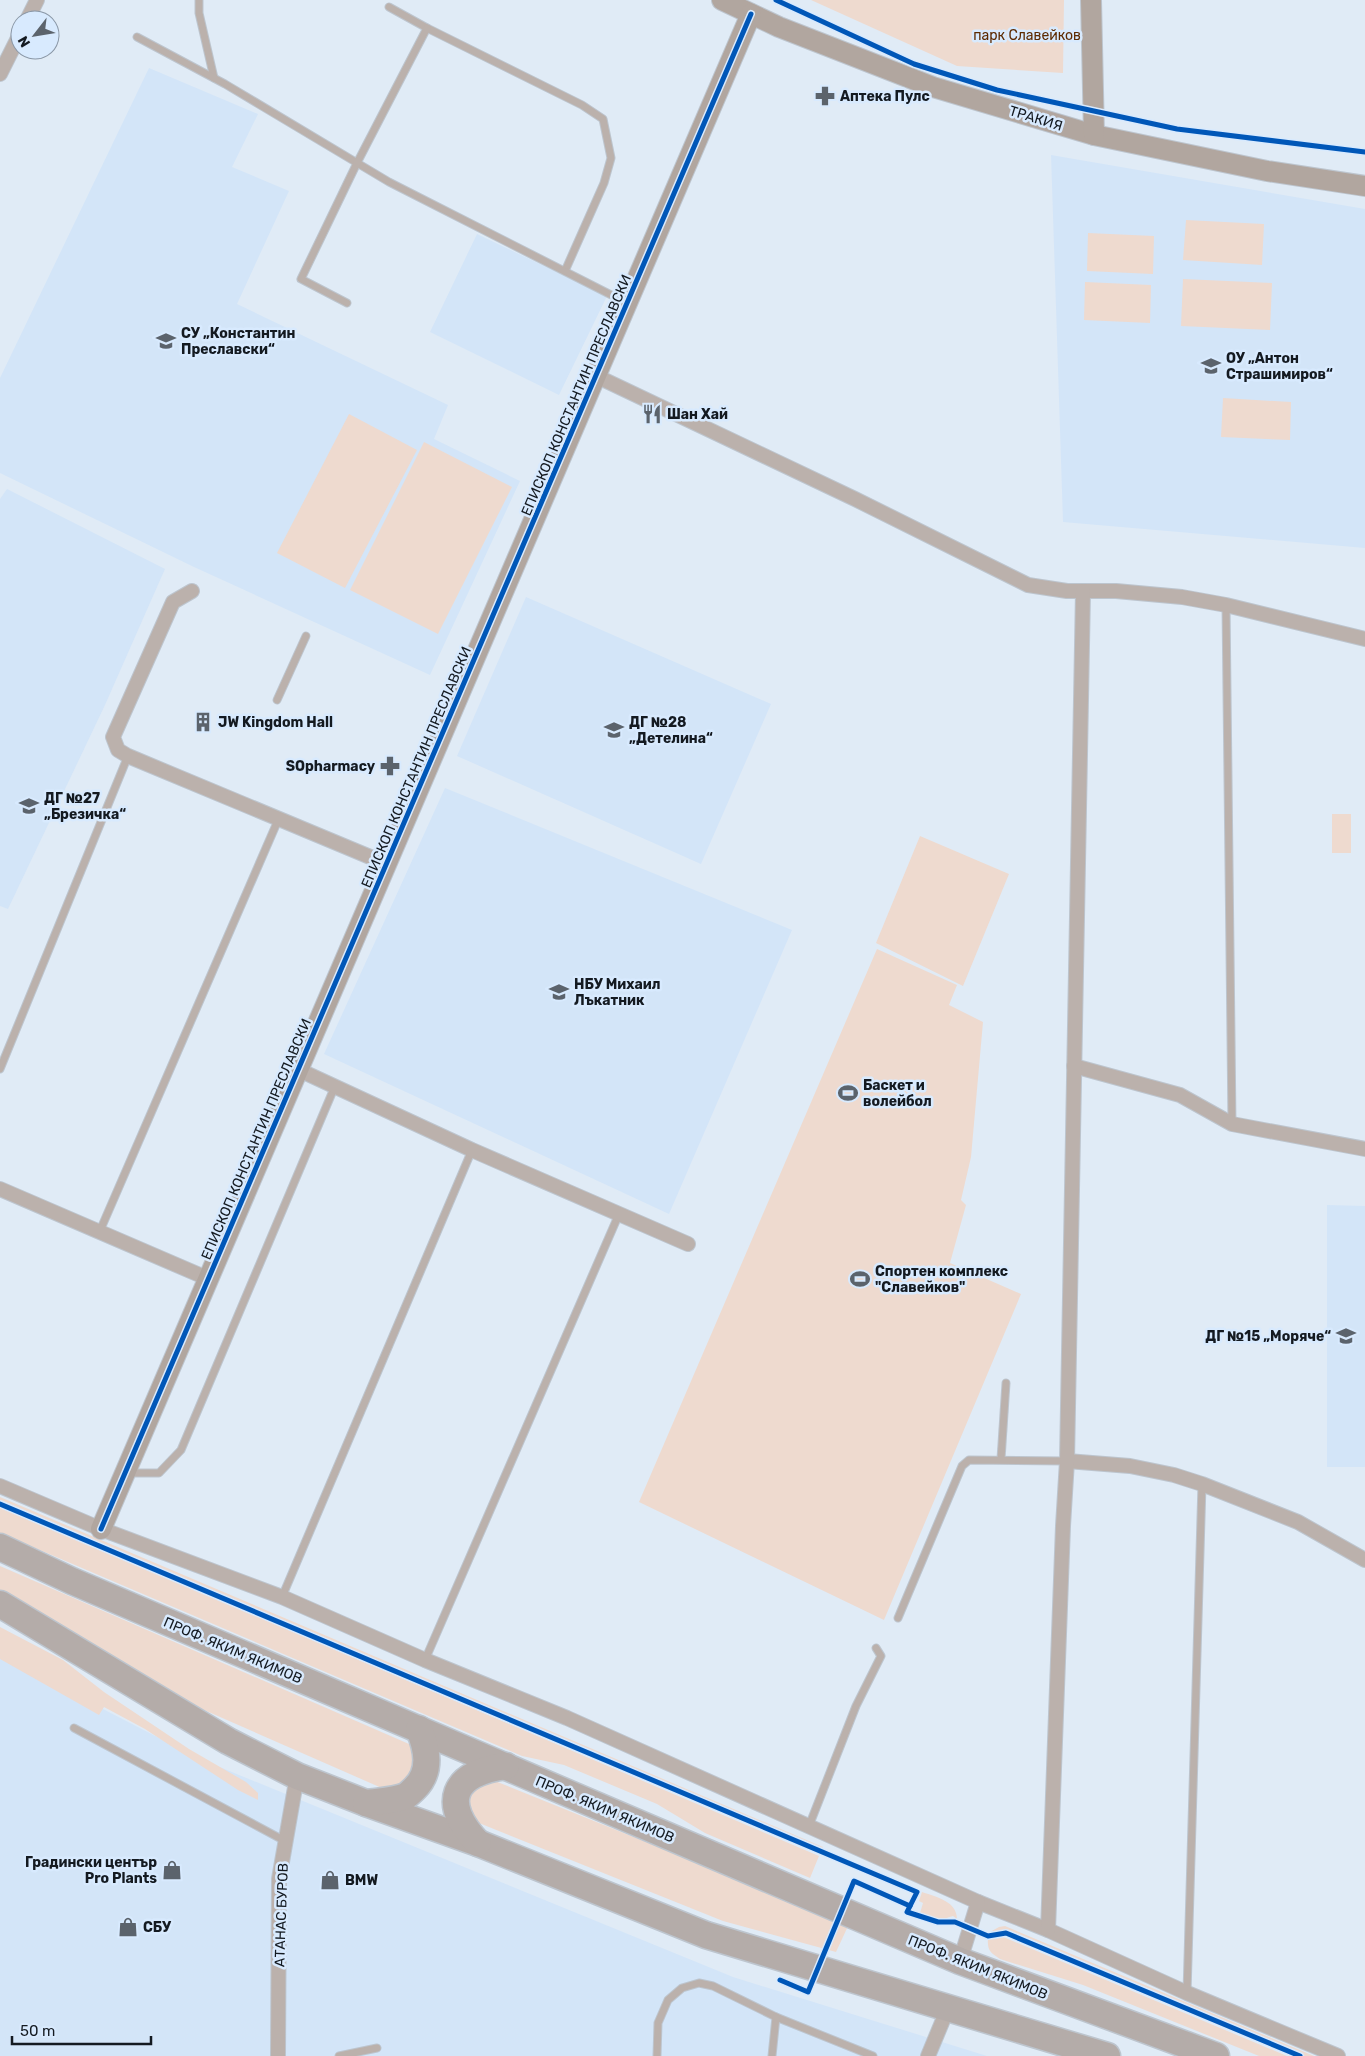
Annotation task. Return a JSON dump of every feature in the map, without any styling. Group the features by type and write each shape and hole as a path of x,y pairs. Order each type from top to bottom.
{"highway":[{"name":"ПРОФ. ЯКИМ ЯКИМОВ","path":"0,1547 72,1581 960,1961 1216,2056"},
{"path":"0,1604 228,1741 297,1776 478,1843 706,1935 1107,2056"},
{"path":"366,1803 407,1795 418,1785 425,1773 426,1763 425,1745 419,1729"},
{"path":"478,1843 461,1822 455,1807 455,1796 463,1784 476,1773 488,1768 506,1766"}],"street":[{"name":"ТРАКИЯ","path":"722,0 779,27 933,87 1094,135 1267,171 1365,186"},
{"path":"1091,0 1094,135"},
{"name":"ЕПИСКОП КОНСТАНТИН ПРЕСЛАВСКИ","path":"101,1529 751,14"},
{"path":"0,74 10,54"},
{"path":"596,376 855,499 1028,585 1067,591 1116,591 1173,596 1226,605 1365,639"},
{"path":"192,591 173,602 113,737 118,750 128,756 387,864"},
{"path":"1048,1930 1067,1461 1083,591"},
{"path":"1074,1066 1180,1095 1232,1124 1365,1149"},
{"path":"297,1069 472,1150 688,1244"},
{"path":"0,1189 208,1279"},
{"path":"1067,1461 1130,1466 1174,1475 1202,1484 1298,1522 1365,1560"},
{"path":"0,1486 101,1529 282,1597 425,1660 567,1718 978,1902 1048,1930 1188,1993 1338,2056"},
{"name":"АТАНАС БУРОВ","path":"278,2056 279,1879 297,1776"},
{"path":"960,1961 978,1902"},
{"path":"928,2056 948,2008"}],"lane":[{"path":"199,0 199,13 214,78"},
{"path":"389,7 427,28 582,105 603,119 611,158 604,183 565,271"},
{"path":"347,304 301,279 357,163 427,28"},
{"path":"137,37 214,78 388,182 627,303"},
{"path":"1226,605 1232,1124"},
{"path":"277,700 306,636"},
{"path":"0,1069 128,756"},
{"path":"99,1233 279,818"},
{"path":"125,1473 159,1473 181,1450 335,1086"},
{"path":"282,1597 472,1150"},
{"path":"425,1660 619,1214"},
{"path":"1001,1459 1006,1383"},
{"path":"898,1618 962,1466 969,1460 1067,1461"},
{"path":"1188,1993 1202,1484"},
{"path":"809,1826 856,1706 881,1656 876,1648"},
{"path":"74,1728 285,1841"},
{"path":"658,2056 658,2023 662,2010 668,2000 682,1988 699,1983 714,1986 776,2017 873,2056"},
{"path":"772,2056 776,2017"},
{"path":"339,2056 377,2048"}],"shaded area":[{"name":"СУ „Константин Преславски“","path":"149,68 258,114 232,167 289,191 237,304 448,405 434,439 520,481 430,675 194,567 0,473 0,378"},
{"name":"ОУ „Антон Страшимиров“","path":"1051,155 1365,209 1365,548 1063,522"},
{"path":"477,234 607,296 559,395 430,332"},
{"path":"7,489 165,569 105,705 8,909 0,906 0,499"},
{"name":"ДГ №28 „Детелина“","path":"526,597 771,704 701,864 457,756"},
{"name":"НБУ Михаил Лъкатник","path":"445,788 792,930 669,1214 324,1054"},
{"name":"ДГ №15 „Моряче“","path":"1327,1205 1365,1206 1365,1467 1327,1467"},
{"path":"0,1656 200,1759 733,1977 987,2056 0,2056"}],"green space":[{"name":"парк Славейков","path":"811,0 1064,0 1063,73 957,66"},
{"path":"1186,220 1264,224 1262,265 1183,260"},
{"path":"1088,233 1154,236 1153,274 1087,271"},
{"path":"1183,279 1272,283 1270,330 1181,326"},
{"path":"1085,282 1151,285 1150,323 1084,320"},
{"path":"1223,398 1291,402 1290,440 1221,437"},
{"path":"349,414 417,450 345,588 277,553"},
{"path":"424,442 512,487 438,634 350,590"},
{"path":"1332,814 1351,814 1351,853 1332,853"},
{"path":"920,836 1009,874 963,986 876,943"},
{"name":"Спортен комплекс \"Славейков\"","path":"877,949 957,985 949,1005 983,1022 971,1157 961,1200 966,1205 950,1263 1021,1294 884,1620 639,1502"},
{"path":"0,1497 823,1847 822,1850 0,1500"},
{"path":"0,1507 819,1856 810,1878 705,1833 657,1804 564,1765 522,1756 0,1533"},
{"path":"0,1566 409,1744 414,1748 413,1783 384,1789 195,1706 0,1590"},
{"path":"0,1627 63,1660 104,1692 189,1749 246,1782 258,1793 258,1800 238,1790 145,1729 104,1707 99,1715 0,1659"},
{"path":"495,1781 849,1924 836,1952 723,1921 474,1821 469,1817 467,1792 471,1786"},
{"path":"922,1892 950,1904 954,1908 957,1919 953,1916 940,1920 920,1913 923,1903 919,1901"},
{"path":"1005,1926 1314,2056 1305,2056 1013,1932 1003,1930 990,1932"},
{"path":"1001,1936 1287,2056 1259,2056 1083,1985 1000,1959 990,1951 988,1939"}],"cycle path":[{"path":"776,0 914,64 997,90 1177,129 1365,152"},
{"path":"101,1529 751,14"},
{"path":"0,1504 917,1892 907,1912 938,1922 955,1922 988,1936 1006,1933 1300,2056"},
{"path":"780,1980 808,1992 854,1881 910,1906"}],"place":[{"name":"Аптека Пулс","path":"825,96"},
{"name":"СУ „Константин Преславски“","path":"166,341"},
{"name":"ОУ „Антон Страшимиров“","path":"1211,366"},
{"name":"Шан Хай","path":"652,414"},
{"name":"JW Kingdom Hall","path":"203,722"},
{"name":"ДГ №28 „Детелина“","path":"614,730"},
{"name":"SOpharmacy","path":"390,766"},
{"name":"ДГ №27 „Брезичка“","path":"29,806"},
{"name":"НБУ Михаил Лъкатник","path":"559,992"},
{"name":"Баскет и волейбол","path":"848,1093"},
{"name":"Спортен комплекс \"Славейков\"","path":"860,1279"},
{"name":"ДГ №15 „Моряче“","path":"1346,1336"},
{"name":"Градински център Pro Plants","path":"172,1870"},
{"name":"BMW","path":"330,1880"},
{"name":"СБУ","path":"128,1927"}]}
